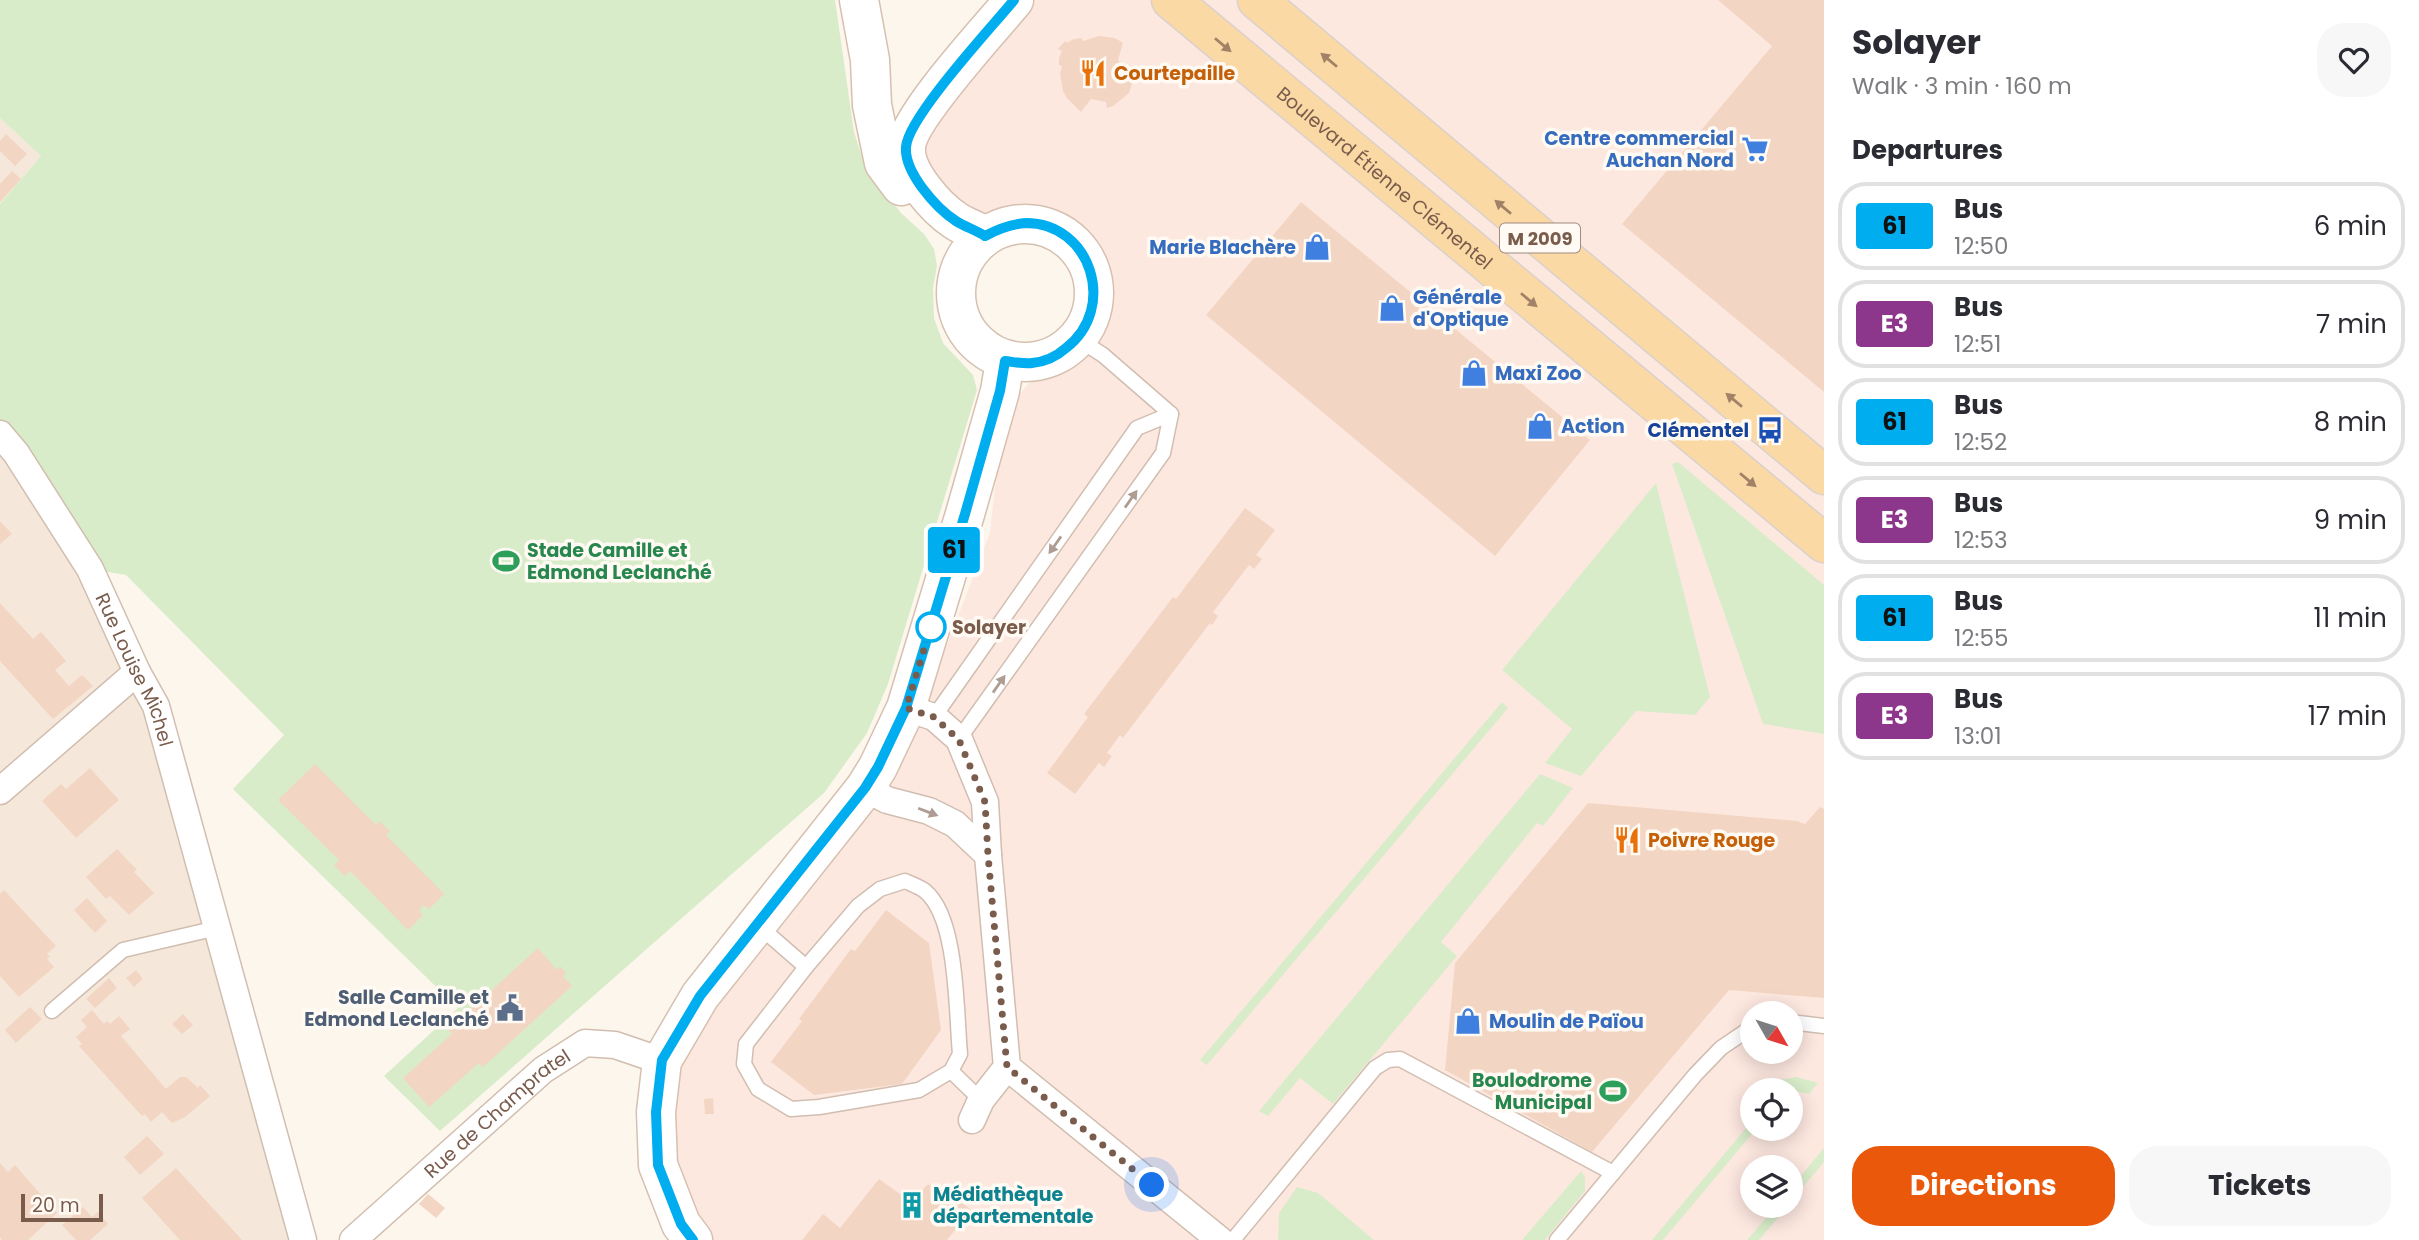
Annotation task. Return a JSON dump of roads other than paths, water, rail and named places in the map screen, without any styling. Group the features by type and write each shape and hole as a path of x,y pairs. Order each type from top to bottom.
{"main road":[{"name":"Boulevard Étienne Clémentel","path":"1171,0 1824,543"},
{"name":"M 2009","path":"1257,0 1824,475"}],"street":[{"path":"859,0 870,60 872,105 884,163 899,184 947,232 954,243 961,267"},
{"path":"985,236 955,220 927,195 912,172 906,148 914,126 942,86 1014,0"},
{"path":"870,60 891,102 912,110 925,110"},
{"path":"1027,223 1049,228 1070,241 1082,254 1092,276 1094,298 1089,320 1078,339 1057,356 1032,363 1005,361 981,349 963,328 955,302 957,275 969,251 985,236 1006,226 1027,223"},
{"path":"693,1240 681,1224 658,1165 656,1112 662,1060 700,996 865,788 920,713 965,514 1000,391 1005,361"},
{"name":"Rue Louise Michel","path":"0,435 16,453 90,569 137,672 156,706 303,1240"},
{"path":"1,788 137,672"},
{"path":"920,713 959,740 985,802 1007,1067 976,1110"},
{"path":"865,788 887,800 929,811 955,824 988,855"},
{"name":"Rue de Champratel","path":"353,1240 542,1070 585,1043 614,1045 662,1060"},
{"path":"1007,1067 1219,1239"}],"lane":[{"path":"1078,339 1102,355 1171,414"},
{"path":"920,713 1137,428 1171,414"},
{"path":"959,740 1163,453 1171,414"},
{"path":"905,881 925,891 942,915 950,937 960,1054 951,1071 919,1090 819,1107 791,1109 758,1089 744,1064 746,1044 858,906 880,889 905,881"},
{"path":"756,923 806,967"},
{"path":"52,1011 123,950 217,928"},
{"path":"1803,1024 1824,1026"},
{"path":"1557,1240 1695,1074 1721,1048 1740,1035"},
{"path":"1219,1239 1375,1068 1388,1060 1400,1059 1613,1173"},
{"path":"951,1071 976,1110"}],"place":[{"name":"Courtepaille","path":"1093,73"},
{"name":"Centre commercial Auchan Nord","path":"1755,149"},
{"name":"Marie Blachère","path":"1317,247"},
{"name":"Générale d'Optique","path":"1392,308"},
{"name":"Maxi Zoo","path":"1474,373"},
{"name":"Action","path":"1540,426"},
{"name":"Clémentel","path":"1770,430"},
{"name":"Stade Camille et Edmond Leclanché","path":"506,561"},
{"name":"Solayer","path":"931,627"},
{"name":"Poivre Rouge","path":"1627,840"},
{"name":"Salle Camille et Edmond Leclanché","path":"510,1008"},
{"name":"Moulin de Païou","path":"1468,1021"},
{"name":"Boulodrome Municipal","path":"1613,1091"},
{"name":"Médiathèque départementale","path":"912,1205"}]}
